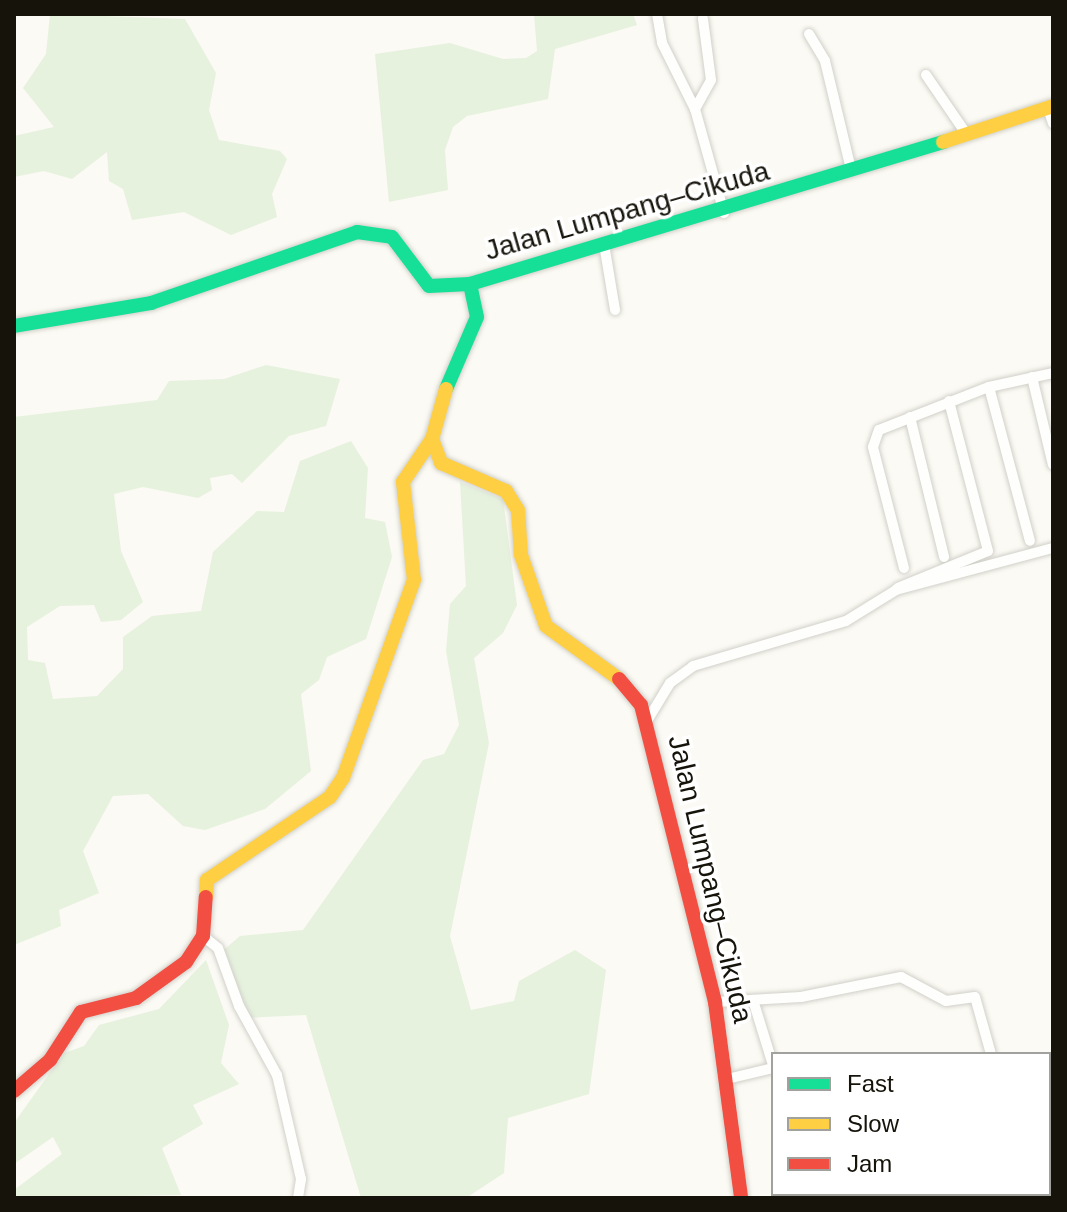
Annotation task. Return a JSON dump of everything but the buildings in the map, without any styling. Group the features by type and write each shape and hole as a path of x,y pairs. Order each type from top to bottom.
{"street":[{"path":"657,14 662,43 695,109 724,213"},
{"path":"695,109 711,80 703,19"},
{"path":"809,34 825,61 851,169"},
{"path":"926,75 965,132"},
{"path":"1051,107 1053,123"},
{"name":"Jalan Lumpang–Cikuda","path":"741,1198 715,1002 647,721 627,685 546,626 521,555 518,510 506,491 441,463 432,439 436,411 477,317 470,284 604,244 724,213 965,132 1051,107"},
{"path":"14,326 151,303 357,232 392,237 429,286 470,284"},
{"path":"604,244 615,310"},
{"path":"904,568 873,447 879,430 989,387 1053,373"},
{"path":"1032,377 1053,465"},
{"path":"989,387 1030,541"},
{"path":"647,721 681,671 846,621 896,590 988,551 949,401"},
{"path":"910,417 944,557"},
{"path":"14,1091 50,1060 81,1012 145,993 186,962 203,936 207,880 330,797 343,778 414,580 403,482 416,453 432,439"},
{"path":"896,590 1053,548"},
{"path":"203,936 218,948 239,1006 277,1075 301,1179 298,1198"},
{"path":"715,1002 916,980 946,1001 975,997 990,1052"},
{"path":"753,1000 771,1059"},
{"path":"727,1079 771,1067"}],"green space":[{"path":"50,14 185,19 216,73 209,110 219,140 280,151 287,159 272,194 277,217 231,235 184,212 132,220 123,189 109,181 107,152 72,179 44,171 14,177 14,136 54,127 23,88 46,54"},
{"path":"534,14 633,14 637,25 555,49 548,99 467,116 453,127 445,150 448,190 389,202 375,54 450,43 503,59 526,58 537,51"},
{"path":"266,365 340,379 326,426 289,436 242,483 232,474 210,478 212,490 198,498 143,487 114,494 121,551 143,602 121,620 101,622 94,605 60,606 27,627 28,660 45,663 53,699 97,696 123,669 123,637 152,616 201,611 213,552 257,511 284,512 300,461 351,441 368,468 365,518 385,522 392,557 366,639 327,657 319,680 301,694 311,771 265,809 205,830 183,826 148,794 113,796 83,851 99,893 59,910 61,926 14,945 14,417 157,400 169,381 224,379"},
{"path":"460,482 503,499 517,605 503,633 474,658 489,743 450,936 471,1010 514,1001 519,981 575,950 606,970 589,1094 508,1118 504,1173 466,1198 361,1198 306,1015 243,1018 219,954 240,936 303,930 423,760 444,754 459,725 446,651 450,604 466,586"},
{"path":"206,960 229,1025 221,1063 239,1084 193,1105 203,1124 162,1148 181,1195 14,1198 14,1190 62,1154 53,1137 14,1164 14,1123 64,1053 84,1046 99,1025 159,1009"}],"traffic: fast":[{"path":"446,389 477,317 470,284 943,142"},
{"path":"14,326 151,303 357,232 392,237 429,286 470,284"}],"traffic: slow":[{"path":"943,142 1053,106"},
{"path":"446,389 432,439 441,463 506,491 518,510 521,555 546,626 619,679"},
{"path":"206,897 207,880 330,797 343,778 414,580 403,482 432,439"}],"traffic: jam":[{"path":"619,679 641,705 715,1002 741,1198"},
{"path":"14,1091 50,1060 81,1012 136,998 186,962 203,936 206,897"}]}
